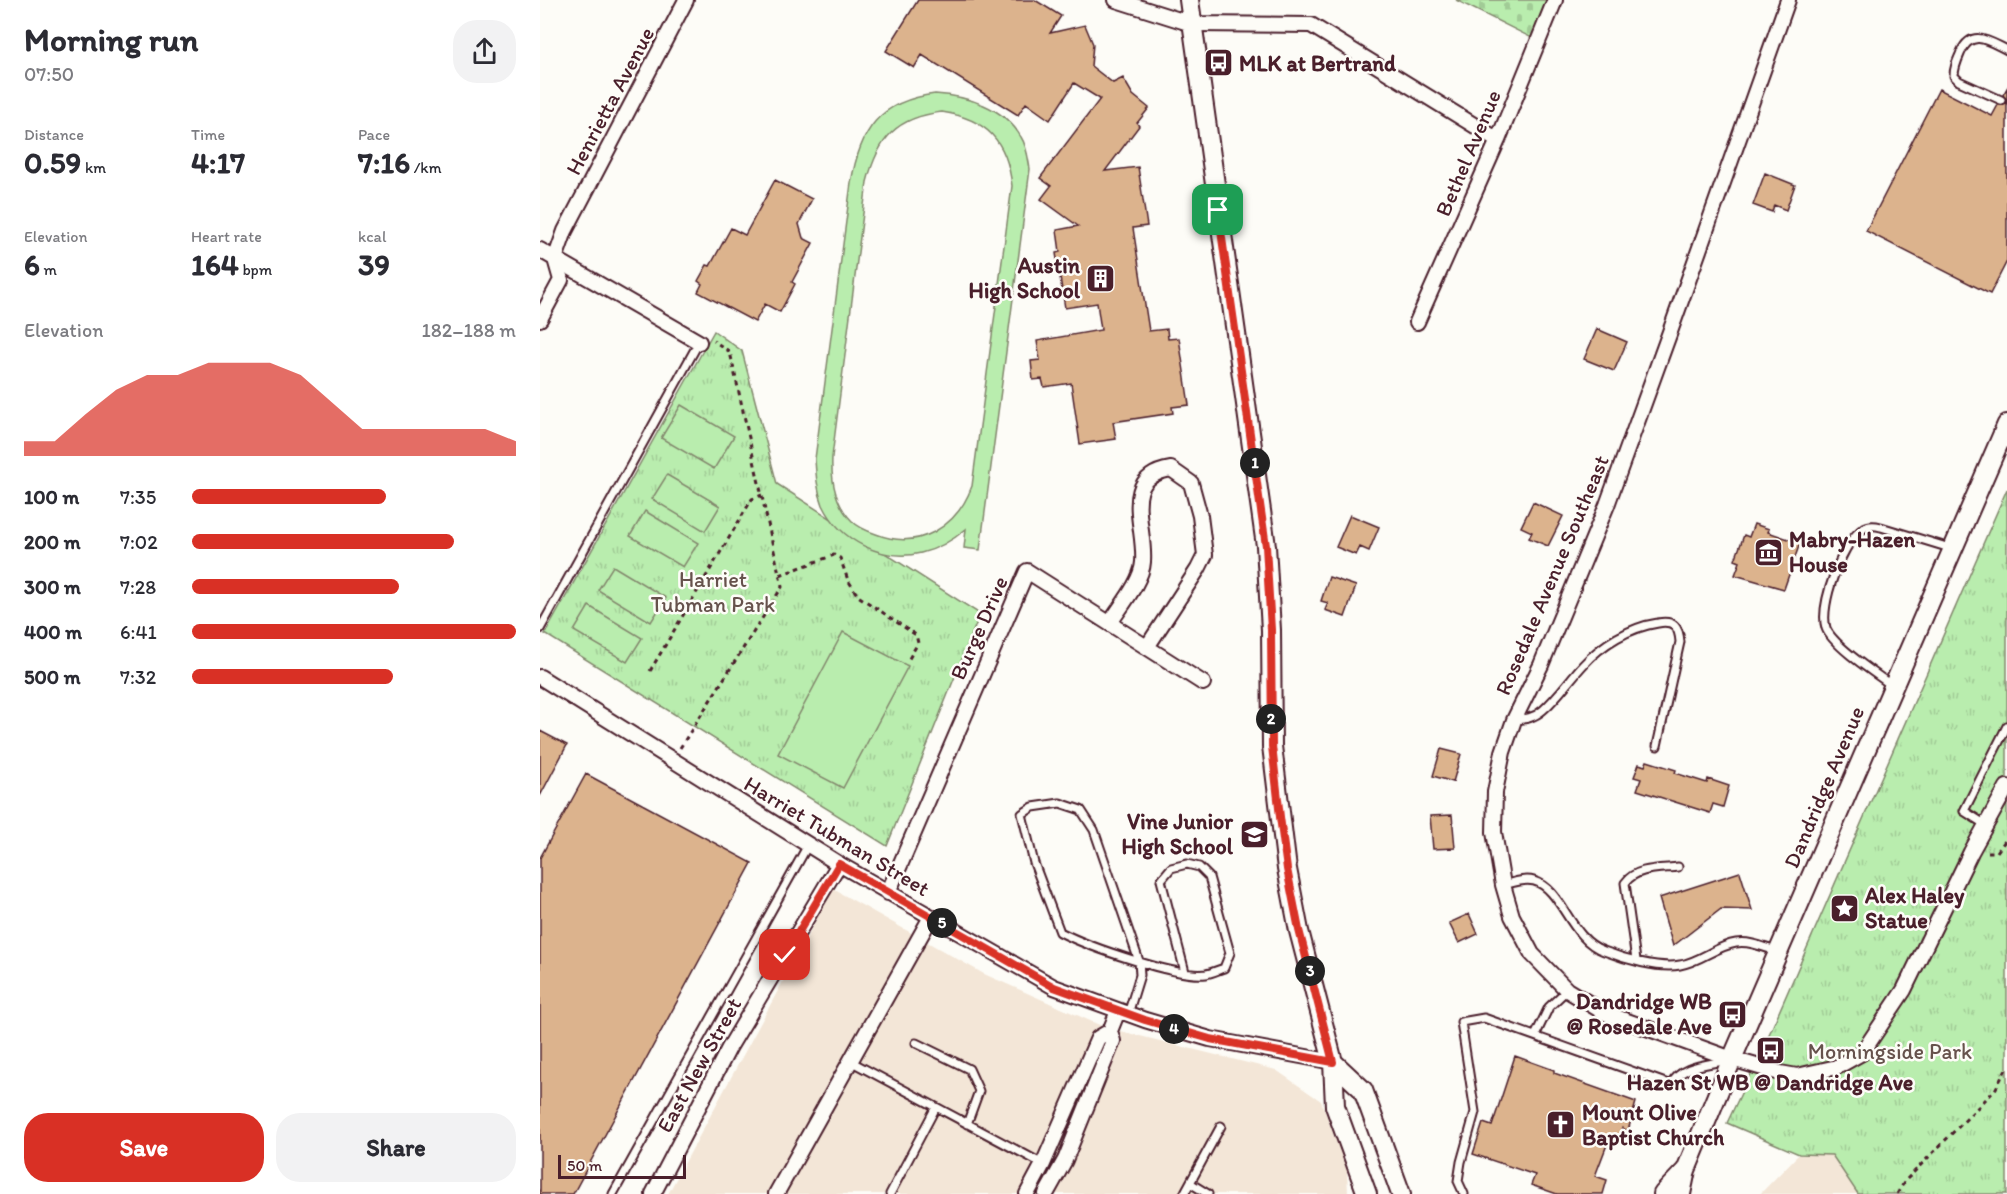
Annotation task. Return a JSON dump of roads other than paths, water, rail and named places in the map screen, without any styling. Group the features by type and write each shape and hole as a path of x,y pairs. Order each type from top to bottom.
{"main road":[{"path":"1189,0 1266,546 1271,630 1272,746 1281,827 1299,930 1333,1062 1335,1106 1367,1194"},
{"name":"Dandridge Avenue","path":"1681,1194 1686,1170 1732,1059 2007,424"},
{"path":"1333,1062 1363,1090 1401,1194"},
{"name":"Dandridge Avenue","path":"1663,1194 1686,1170"}],"street":[{"name":"Henrietta Avenue","path":"540,319 561,280 555,259 565,231 686,0"},
{"path":"1116,0 1192,24 1311,25 1498,140"},
{"name":"Bethel Avenue","path":"1417,322 1498,140 1555,0"},
{"name":"Rosedale Avenue Southeast","path":"1788,0 1607,505 1542,665 1514,720 1503,752 1495,792 1494,832 1503,885 1512,916 1532,954 1567,990 1605,1013 1732,1059 1797,1076 1837,1067 1862,1053 1904,990 1966,863 2007,787"},
{"path":"540,250 699,342"},
{"path":"1110,623 1138,578 1143,563 1138,495 1144,482 1154,473 1171,469 1191,483 1200,516 1205,555 1147,647"},
{"name":"Burge Drive","path":"888,893 1027,571 1203,683"},
{"name":"Harriet Tubman Street","path":"540,677 839,864 1054,987 1123,1013 1210,1039 1333,1062"},
{"name":"East New Street","path":"653,1194 729,1048 839,864"},
{"path":"776,1194 931,917"},
{"path":"1027,1194 1043,1164 1098,1038 1110,1031 1123,1013"},
{"path":"1046,1194 1065,1160 1113,1041 1110,1031"}],"lane":[{"path":"2001,100 1959,81 1954,76 1954,68 1963,47 1975,38 1982,38 2007,50"},
{"path":"540,629 699,342"},
{"path":"1893,687 1846,651 1832,638 1826,627 1828,594 1841,559 1853,537 1870,525 1881,526 1953,549"},
{"path":"1514,720 1532,718 1543,710 1585,663 1614,640 1647,624 1664,622 1675,625 1679,630 1680,642 1657,747"},
{"path":"1986,825 1964,811 2007,726"},
{"path":"1123,1013 1140,975 1139,961 1094,830 1081,810 1060,803 1033,807 1022,814 1034,863 1060,932 1077,941 1139,961 1172,971 1205,974 1224,968 1230,953 1209,877 1199,867 1187,864 1171,868 1161,880 1185,972"},
{"path":"613,1194 808,845"},
{"path":"1636,960 1625,883 1629,877 1637,873 1678,867"},
{"path":"1503,885 1524,880 1534,881 1546,888 1558,901 1573,927 1587,942 1602,951 1636,960 1665,966 1681,965 1736,943 1753,944 1779,952"},
{"path":"1534,1036 1549,1007 1567,990"},
{"path":"1464,1194 1458,1181 1475,1112 1461,1022 1484,1018 1671,1085 1674,1078 1682,1071 1732,1059"},
{"path":"916,1043 969,1069 979,1091 967,1124"},
{"path":"850,1061 1043,1164"},
{"path":"890,1194 936,1107"},
{"path":"1184,1194 1221,1126"},
{"path":"1190,1183 1208,1194"}],"place":[{"name":"MLK at Bertrand","path":"1218,63"},
{"name":"Austin High School","path":"1101,278"},
{"name":"Mabry-Hazen House","path":"1768,552"},
{"name":"Vine Junior High School","path":"1254,834"},
{"name":"Alex Haley Statue","path":"1844,908"},
{"name":"Dandridge WB @ Rosedale Ave","path":"1733,1014"},
{"name":"Hazen St WB @ Dandridge Ave","path":"1770,1050"},
{"name":"Mount Olive Baptist Church","path":"1561,1125"}],"park label":[{"name":"Harriet Tubman Park","path":"713,592"},
{"name":"Morningside Park","path":"1890,1051"}]}
